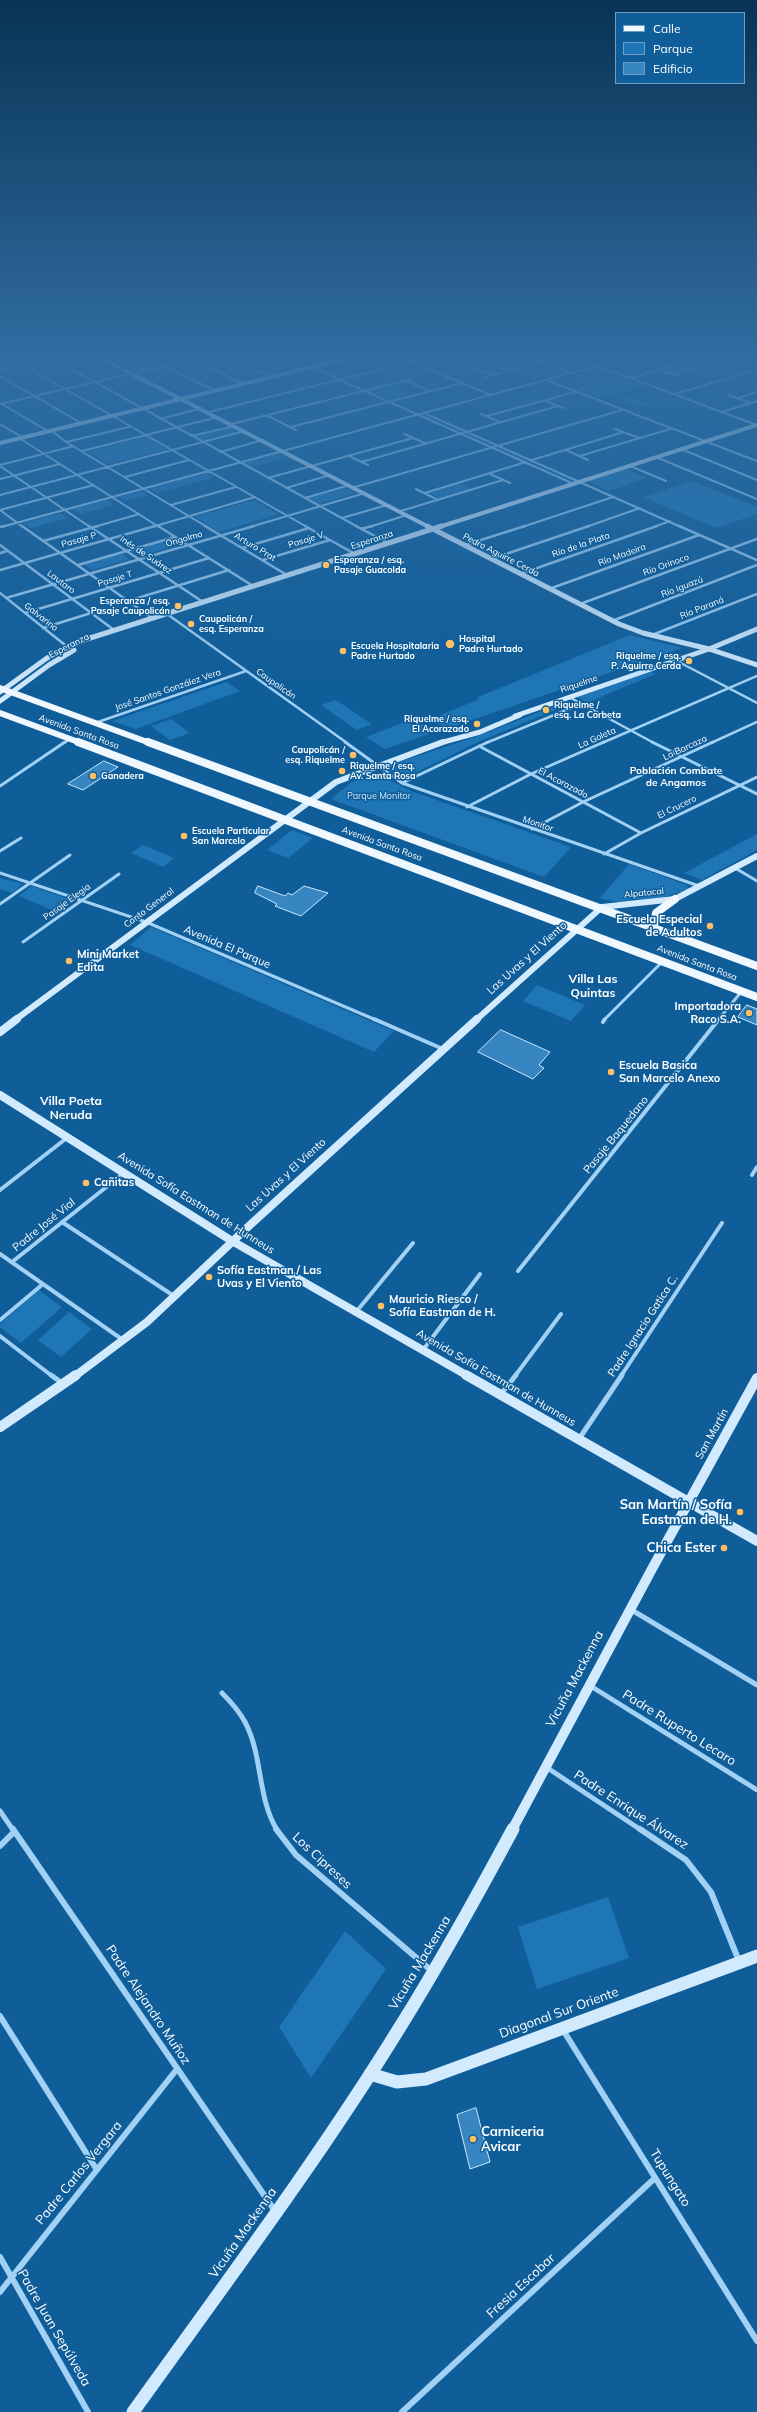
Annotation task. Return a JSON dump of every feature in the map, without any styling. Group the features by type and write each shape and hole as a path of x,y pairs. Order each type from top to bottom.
{"main road":[{"name":"Avenida Santa Rosa","path":"1,690 11,692 602,907 757,966"},
{"name":"Avenida Santa Rosa","path":"0,713 578,928 757,997"},
{"path":"654,926 653,920 655,914 675,899"}],"street":[{"name":"Inés de Suárez","path":"6,470 204,602"},
{"path":"0,479 39,470"},
{"path":"69,470 253,586"},
{"path":"0,495 98,470"},
{"name":"Arturo Prat","path":"112,470 287,575"},
{"path":"125,477 153,470"},
{"path":"0,527 214,470"},
{"path":"252,470 388,543"},
{"path":"268,478 297,470"},
{"name":"Pedro Aguirre Cerda","path":"321,470 612,621 652,635 710,649 757,665"},
{"path":"355,488 418,470"},
{"path":"425,493 501,470"},
{"path":"542,470 574,484"},
{"path":"553,470 757,560"},
{"name":"Esperanza","path":"1,690 40,663 114,630 619,470"},
{"path":"639,470 666,481"},
{"path":"686,470 757,499"},
{"path":"732,470 757,480"},
{"path":"208,471 355,554"},
{"path":"490,473 510,483"},
{"path":"286,488 331,475"},
{"path":"401,511 503,480"},
{"path":"0,510 94,485"},
{"path":"304,498 350,485"},
{"path":"171,505 236,487"},
{"path":"416,489 438,500"},
{"name":"Ongolmo","path":"6,598 365,492"},
{"path":"465,545 614,496"},
{"name":"Pasaje P","path":"0,570 255,497"},
{"path":"342,518 388,504"},
{"path":"492,559 640,508"},
{"path":"0,510 152,618"},
{"path":"43,541 139,514"},
{"path":"361,529 408,514"},
{"name":"Río de la Plata","path":"520,574 670,521"},
{"path":"242,548 309,528"},
{"name":"Río Madeira","path":"549,588 699,534"},
{"path":"78,565 175,537"},
{"name":"Río Orinoco","path":"580,604 757,539"},
{"name":"Pasaje V","path":"263,560 330,540"},
{"name":"Lautaro","path":"0,545 114,630"},
{"path":"0,553 7,551"},
{"name":"Pasaje T","path":"25,613 209,558"},
{"name":"Río Iguazú","path":"612,621 757,565"},
{"path":"128,601 229,570"},
{"name":"Galvarino","path":"0,594 71,649"},
{"name":"Río Paraná","path":"652,635 757,594"},
{"path":"43,628 91,613"},
{"name":"Caupolicán","path":"167,614 377,766"},
{"name":"Esperanza","path":"0,701 71,649 142,626 152,618"},
{"name":"Riquelme","path":"310,801 342,779 451,740 480,732 520,715 710,649 757,629"},
{"path":"676,660 757,703"},
{"name":"José Santos González Vera","path":"95,723 246,671"},
{"name":"La Goleta","path":"467,807 531,774 757,676"},
{"path":"570,697 629,731 757,794"},
{"name":"Riquelme","path":"402,783 479,746 581,704"},
{"name":"La Barcaza","path":"532,829 583,802 757,722"},
{"path":"0,786 70,739"},
{"name":"El Acorazado","path":"479,746 641,833"},
{"name":"Monitor","path":"377,766 402,783 467,807 699,886"},
{"name":"El Crucero","path":"604,854 641,833 757,777"},
{"name":"Canto General","path":"0,1032 310,801"},
{"path":"0,851 21,838"},
{"path":"0,904 70,855"},
{"name":"Alpatacal","path":"602,907 675,899 757,856"},
{"path":"735,868 757,881"},
{"name":"Avenida El Parque","path":"0,873 83,899 146,922 443,1049"},
{"name":"Pasaje Elegia","path":"23,942 119,874"},
{"path":"578,928 602,907"},
{"name":"Las Uvas y El Viento","path":"0,1427 124,1341 443,1049 578,928"},
{"path":"603,1022 663,960"},
{"name":"Pasaje Baquedano","path":"518,1271 742,991"},
{"name":"Avenida Sofía Eastman de Hunneus","path":"0,1095 232,1241 757,1541"},
{"path":"0,1190 68,1137"},
{"path":"752,1175 757,1167"},
{"name":"Padre José Vial","path":"12,1262 124,1173"},
{"path":"62,1222 174,1296"},
{"name":"Padre Ignacio Gatica C.","path":"579,1439 722,1223"},
{"path":"356,1312 413,1243"},
{"path":"0,1254 124,1341"},
{"path":"423,1350 480,1274"},
{"path":"0,1320 43,1284"},
{"path":"501,1395 561,1314"},
{"path":"0,1336 63,1384"},
{"name":"San Martín","path":"687,1501 757,1378"},
{"name":"Vicuña Mackenna","path":"133,2412 276,2213 370,2074 433,1972 472,1906 687,1501"},
{"path":"630,1608 757,1685"},
{"name":"Padre Ruperto Lecaro","path":"589,1685 757,1790"},
{"name":"Los Cipreses","path":"222,1693 238,1709 249,1727 265,1801 270,1816 286,1844 296,1855 433,1972"},
{"name":"Padre Enrique Álvarez","path":"545,1767 686,1860 711,1892 740,1963"},
{"name":"Padre Alejandro Muñoz","path":"0,1811 276,2213"},
{"path":"0,1846 14,1832"},
{"name":"Diagonal Sur Oriente","path":"370,2074 383,2080 398,2083 412,2083 757,1956"},
{"path":"0,2016 97,2170"},
{"name":"Tupungato","path":"562,2028 757,2341"},
{"name":"Padre Carlos Vergara","path":"0,2292 177,2069"},
{"name":"Fresia Escobar","path":"402,2412 655,2178"},
{"name":"Padre Juan Sepúlveda","path":"0,2257 88,2412"}],"green space":[{"path":"624,470 647,478 609,491 588,481"},
{"path":"207,473 215,477 157,493 149,488"},
{"path":"692,481 757,507 757,514 716,528 643,497"},
{"path":"459,483 470,489 440,498 430,493"},
{"path":"344,488 355,493 319,504 308,498"},
{"path":"141,491 148,495 125,501 118,497"},
{"path":"107,500 115,505 80,514 72,509"},
{"path":"254,500 278,514 219,532 195,517"},
{"path":"60,513 68,518 31,528 23,523"},
{"path":"169,539 178,545 141,556 132,550"},
{"path":"121,553 129,559 92,570 83,564"},
{"path":"630,635 682,648 446,729 431,719 479,699 478,697"},
{"path":"651,672 655,674 587,703 577,697"},
{"path":"226,682 240,691 136,729 112,721"},
{"path":"336,700 372,724 357,730 321,705"},
{"path":"567,701 572,703 478,742 403,779 388,770 388,767 393,764 475,737"},
{"path":"171,719 190,733 170,740 151,726"},
{"path":"407,721 415,726 420,724 435,732 385,749 366,737"},
{"name":"Parque Monitor","path":"378,774 411,791 571,847 544,877 331,799 352,782"},
{"path":"292,830 313,838 288,858 267,850"},
{"path":"757,834 757,850 702,880 684,873"},
{"path":"143,845 174,858 163,867 131,853"},
{"path":"629,864 687,885 688,889 656,899 644,901 621,902 600,898"},
{"path":"0,878 23,884 12,893 0,889"},
{"path":"31,886 75,901 59,913 19,896"},
{"path":"151,927 394,1031 374,1052 130,945"},
{"path":"537,985 585,1005 571,1021 523,1001"},
{"path":"39,1290 62,1307 21,1343 0,1327 0,1324"},
{"path":"69,1312 92,1329 61,1357 38,1340"},
{"path":"608,1897 629,1958 537,1989 518,1927"},
{"path":"345,1931 386,1969 311,2078 279,2027"}],"building":[{"name":"Ganadera","path":"104,761 118,767 83,790 68,784"},
{"path":"258,886 285,896 288,893 292,895 304,886 328,893 301,916 275,906 277,904 255,893"},
{"name":"Importadora Raco S.A.","path":"747,1005 757,1009 757,1025 738,1017"},
{"path":"501,1030 550,1052 539,1065 544,1068 533,1079 478,1052"},
{"name":"Carniceria Avicar","path":"476,2108 490,2162 470,2169 457,2115"}],"place":[{"name":"Esperanza / esq. Pasaje Guacolda","path":"326,565"},
{"name":"Esperanza / esq. Pasaje Caupolicán","path":"178,606"},
{"name":"Caupolicán / esq. Esperanza","path":"191,624"},
{"name":"Hospital Padre Hurtado","path":"450,644"},
{"name":"Escuela Hospitalaria Padre Hurtado","path":"343,651"},
{"name":"Riquelme / esq. P. Aguirre Cerda","path":"689,661"},
{"name":"Riquelme / esq. La Corbeta","path":"546,710"},
{"name":"Riquelme / esq. El Acorazado","path":"477,724"},
{"name":"Caupolicán / esq. Riquelme","path":"353,755"},
{"name":"Riquelme / esq. Av. Santa Rosa","path":"342,771"},
{"name":"Ganadera","path":"93,776"},
{"name":"Escuela Particular San Marcelo","path":"184,836"},
{"name":"Escuela Especial de Adultos","path":"710,926"},
{"name":"Mini Market Edita","path":"69,961"},
{"name":"Importadora Raco S.A.","path":"749,1013"},
{"name":"Escuela Basica San Marcelo Anexo","path":"611,1072"},
{"name":"Cañitas","path":"86,1183"},
{"name":"Sofía Eastman / Las Uvas y El Viento","path":"209,1277"},
{"name":"Mauricio Riesco / Sofía Eastman de H.","path":"381,1306"},
{"name":"San Martín / Sofía Eastman de H.","path":"740,1512"},
{"name":"Chica Ester","path":"724,1548"},
{"name":"Carniceria Avicar","path":"473,2139"}],"district":[{"name":"Población Combate de Angamos","path":"676,776"},
{"name":"Villa Las Quintas","path":"593,986"},
{"name":"Villa Poeta Neruda","path":"71,1108"}]}
